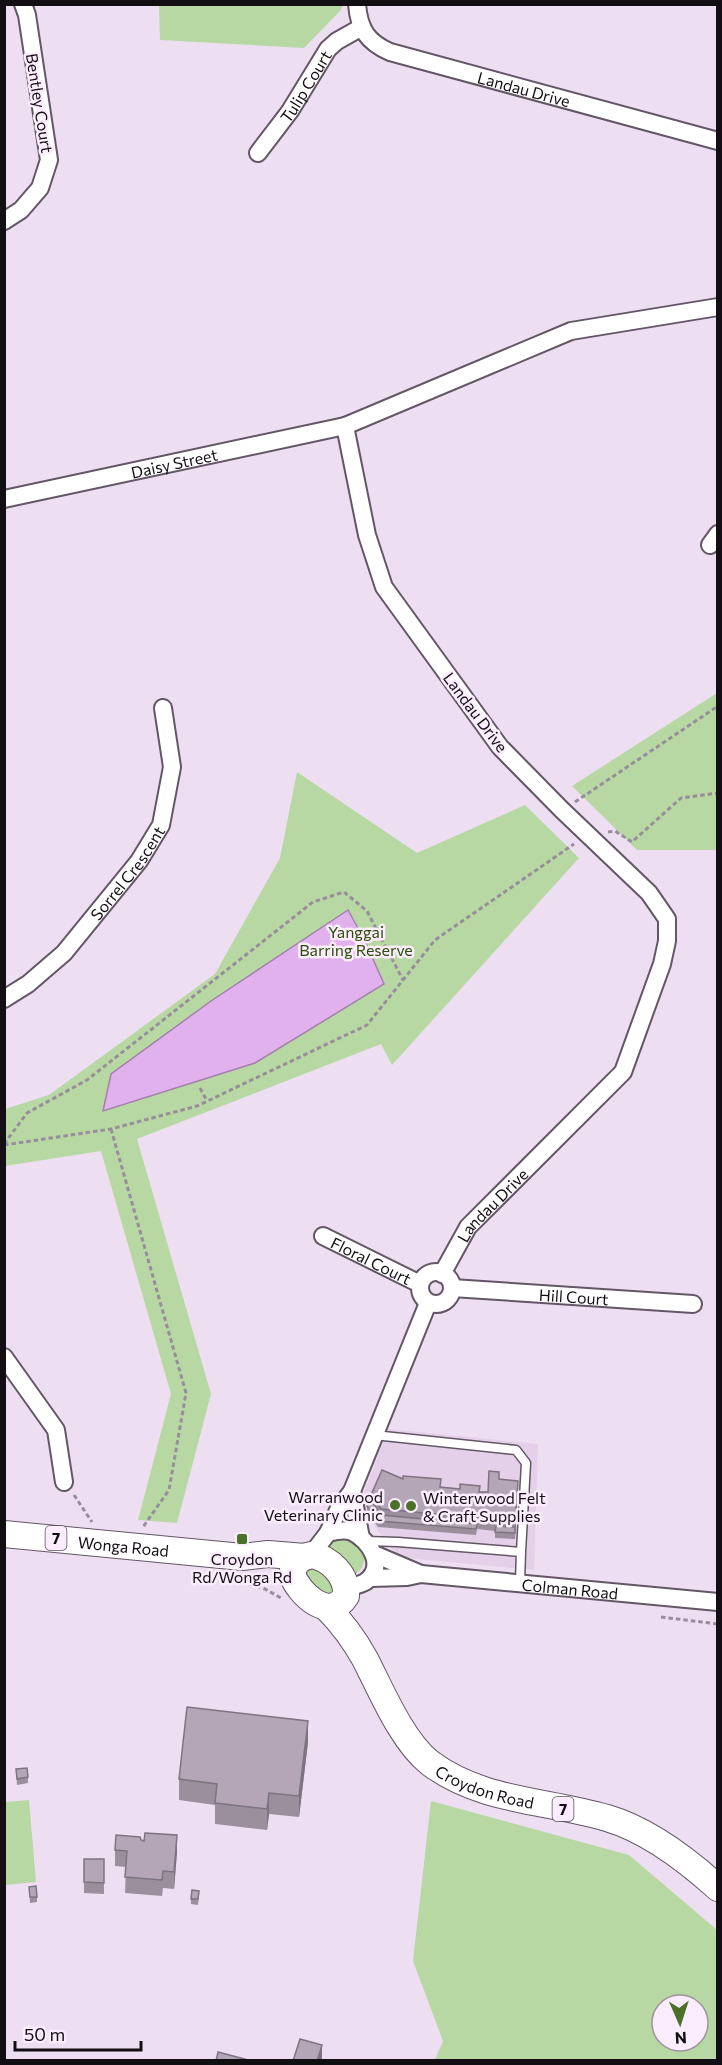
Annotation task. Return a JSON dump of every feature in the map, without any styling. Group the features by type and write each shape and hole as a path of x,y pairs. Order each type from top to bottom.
{"main road":[{"name":"Wonga Road","path":"4,1534 140,1546 237,1567 299,1573"},
{"name":"7","path":"323,1558 330,1563 348,1592 318,1605 302,1592 299,1573 323,1558"},
{"name":"Croydon Road","path":"348,1592 363,1656 407,1736 428,1761 451,1777 478,1789 607,1818 637,1829 669,1849 717,1888"}],"street":[{"name":"Bentley Court","path":"4,220 21,210 40,188 49,160 27,15 23,4"},
{"path":"357,4 358,18 362,27"},
{"name":"Landau Drive","path":"362,27 376,46 390,52 717,141"},
{"name":"Tulip Court","path":"258,153 290,111 328,49 337,41 362,27"},
{"path":"345,426 571,332 717,307"},
{"name":"Landau Drive","path":"345,426 368,536 384,587 500,747 649,893 667,919 667,940 662,964 623,1072 468,1227 442,1274"},
{"name":"Daisy Street","path":"4,499 345,426"},
{"name":"Sorrel Crescent","path":"4,999 28,984 64,953 139,861 161,825 172,767 163,708"},
{"name":"Floral Court","path":"323,1236 420,1284"},
{"path":"431,1273 442,1274 449,1279 452,1288 450,1297 442,1304 428,1303 421,1295 420,1284 422,1279 431,1273"},
{"name":"Hill Court","path":"452,1288 693,1304"},
{"path":"299,1573 328,1533 339,1508 352,1491 428,1303"},
{"path":"4,1357 56,1430 64,1482"},
{"path":"348,1592 375,1566 352,1491"},
{"name":"Colman Road","path":"328,1533 346,1531 421,1574"},
{"name":"Colman Road","path":"348,1592 421,1574 717,1602"}],"lane":[{"path":"374,1435 516,1450 526,1463 520,1582"},
{"path":"367,1544 398,1542 521,1552"}],"path":[{"path":"562,810 717,706"},
{"path":"4,1145 111,1129 197,1106 367,1025 435,940 589,835 615,831 632,842 681,798 717,793"},
{"path":"4,1145 27,1113 87,1080 313,902 344,892 367,911 403,980"},
{"path":"200,1088 207,1101"},
{"path":"111,1129 186,1393 169,1490 142,1528 140,1546"},
{"path":"64,1482 107,1543"},
{"path":"237,1567 265,1589 299,1573"},
{"path":"661,1617 717,1624"}],"shaded area":[{"path":"348,910 384,984 255,1063 103,1111 111,1074 211,1001"},
{"path":"388,1429 538,1444 534,1570 398,1557 375,1527 361,1501"}],"green space":[{"path":"159,4 343,5 340,11 304,48 160,40"},
{"path":"717,693 717,850 637,850 572,786"},
{"name":"Yanggai Barring Reserve","path":"297,772 417,853 525,805 579,858 392,1065 381,1044 137,1139 211,1394 177,1523 138,1520 171,1394 101,1151 5,1166 5,1109 49,1095 215,974 280,858"},
{"path":"355,1537 366,1555 362,1568 354,1576 325,1549 328,1541"},
{"path":"313,1566 330,1577 335,1589 333,1594 330,1595 311,1587 305,1574 307,1568"},
{"path":"29,1800 36,1882 5,1885 5,1802"},
{"path":"431,1801 629,1855 717,1930 717,2060 435,2060 443,2041 413,1961"}],"building":[{"path":"382,1470 403,1479 403,1476 441,1479 440,1487 460,1489 460,1484 480,1486 479,1492 488,1492 489,1471 499,1472 499,1479 518,1481 515,1521 381,1509 371,1495"},
{"path":"371,1501 381,1515 477,1524 476,1529 378,1521 367,1506"},
{"path":"496,1526 515,1527 515,1533 495,1532"},
{"path":"187,1707 308,1721 299,1796 269,1793 267,1809 215,1803 217,1784 179,1779"},
{"path":"27,1768 28,1777 17,1779 16,1769"},
{"path":"145,1833 177,1835 174,1872 163,1871 162,1880 125,1877 127,1851 115,1850 116,1835 140,1837 144,1841"},
{"path":"84,1859 104,1859 104,1883 84,1882"},
{"path":"36,1886 37,1897 30,1897 29,1887"},
{"path":"192,1890 199,1891 198,1899 191,1899"},
{"path":"300,2039 322,2045 317,2061 293,2061"},
{"path":"218,2052 252,2061 216,2061"}],"place":[{"name":"Warranwood Veterinary Clinic","path":"395,1505"},
{"name":"Winterwood Felt & Craft Supplies","path":"411,1506"},
{"name":"Croydon Rd/Wonga Rd","path":"242,1539"}]}
